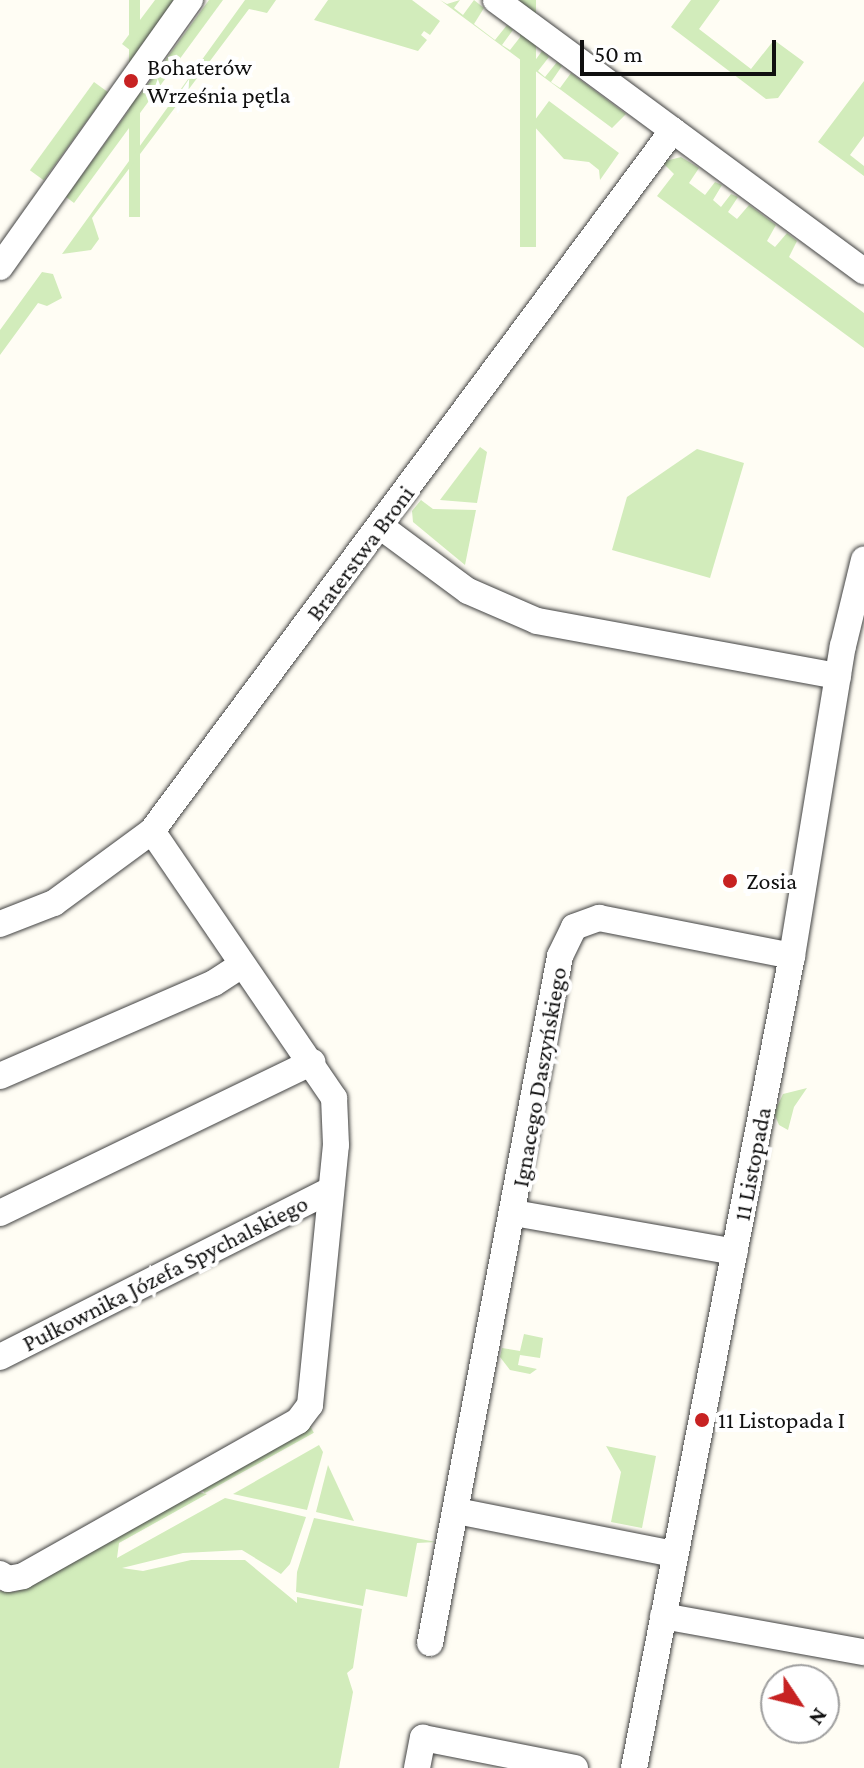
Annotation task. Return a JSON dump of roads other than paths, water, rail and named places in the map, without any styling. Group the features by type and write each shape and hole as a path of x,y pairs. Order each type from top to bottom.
{"street":[{"path":"0,267 10,230 190,0"},
{"path":"496,0 864,271"},
{"name":"Braterstwa Broni","path":"0,924 54,903 152,831 673,130"},
{"path":"380,526 468,591 537,621 838,676"},
{"name":"11 Listopada","path":"634,1768 792,956 838,676 864,560"},
{"name":"Pułkownika Józefa Spychalskiego","path":"0,1574 8,1579 23,1576 303,1417 311,1398 338,1114 329,1086 242,965 152,831"},
{"name":"Ignacego Daszyńskiego","path":"430,1643 514,1213 560,956 574,927 599,918 792,956"},
{"path":"0,1076 214,983 242,965"},
{"path":"0,1213 312,1062"},
{"name":"Pułkownika Józefa Spychalskiego","path":"0,1357 330,1190"},
{"name":"Ignacego Daszyńskiego","path":"514,1213 735,1252"},
{"path":"457,1511 675,1554"},
{"path":"663,1616 864,1652"},
{"path":"417,1768 423,1738 575,1768"}],"place":[{"name":"Bohaterów Września pętla","path":"131,81"},
{"name":"Zosia","path":"730,881"},
{"name":"11 Listopada I","path":"702,1420"}]}
